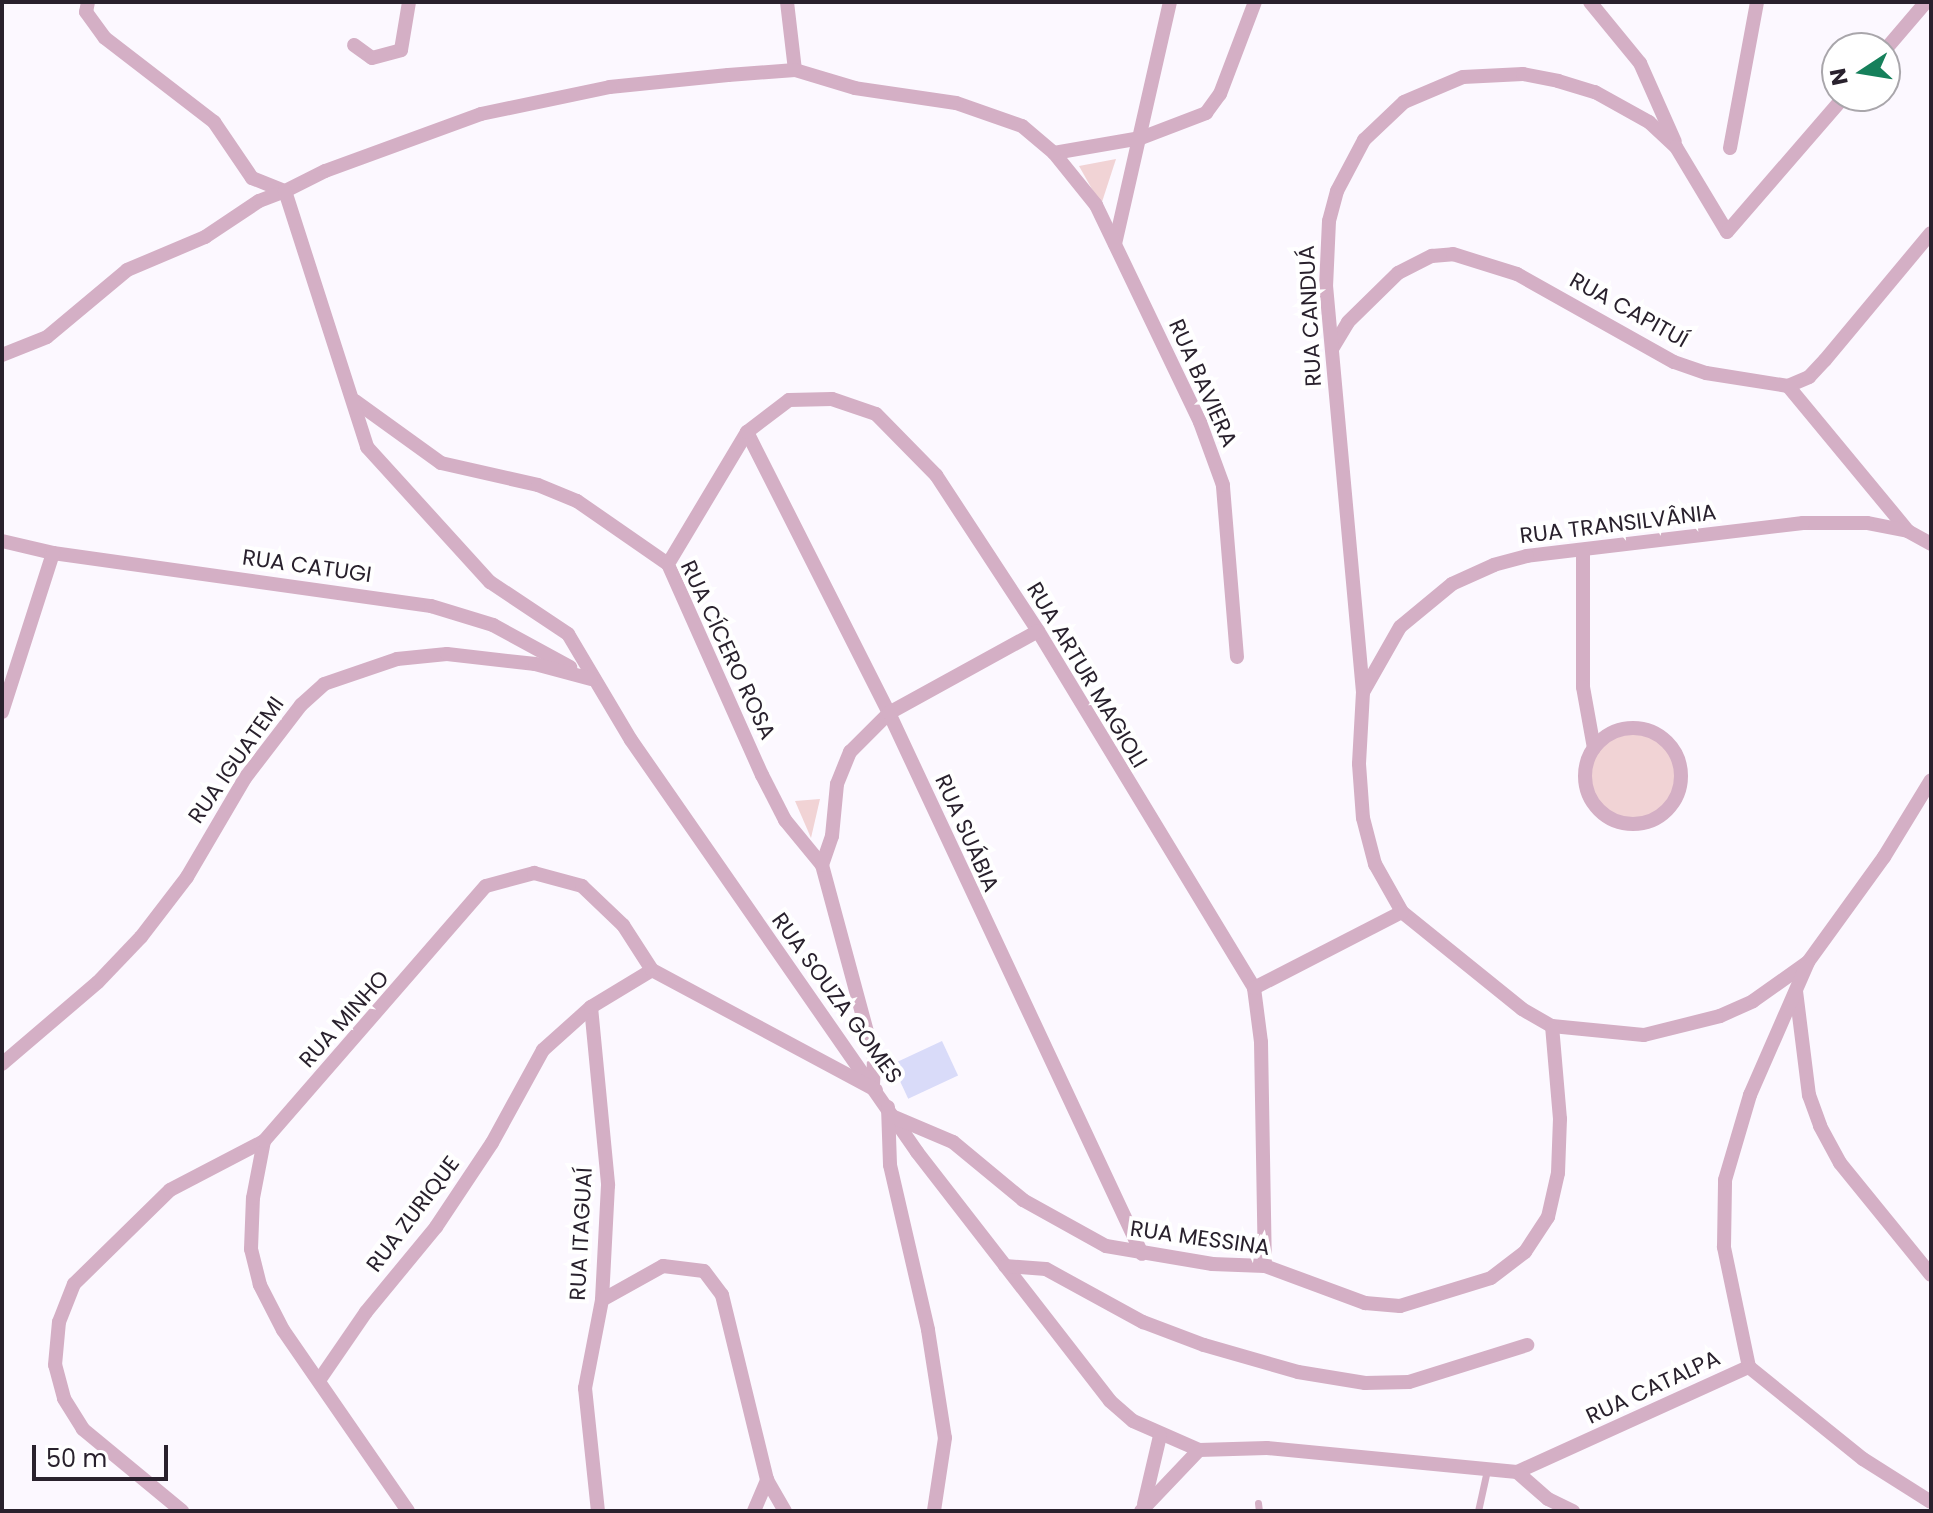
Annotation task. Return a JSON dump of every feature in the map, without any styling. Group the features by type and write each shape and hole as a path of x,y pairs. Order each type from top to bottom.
{"street":[{"path":"354,45 372,58 401,50 409,2"},
{"path":"2,355 47,337 127,270 218,230 259,201 325,171 481,114 563,94 795,70 787,2"},
{"path":"1115,244 1170,2"},
{"path":"1054,153 1141,138 1206,113 1220,94 1255,2"},
{"path":"1590,2 1640,63 1676,147"},
{"path":"1730,148 1757,2"},
{"path":"1900,32 1926,2"},
{"path":"87,7 93,26 132,63 214,122 252,178 285,191"},
{"name":"RUA BAVIERA","path":"795,70 855,88 956,103 1034,132 1096,205 1200,422 1223,485 1237,657"},
{"name":"RUA CANDUÁ","path":"1363,692 1332,349 1327,249 1337,191 1364,140 1404,102 1463,77 1523,74 1595,92 1649,122 1676,147 1727,232 1831,112"},
{"name":"RUA SOUZA GOMES","path":"285,191 355,401 367,447 490,582 568,634 591,679 853,1063 876,1088 1005,1266 1110,1401 1160,1436"},
{"path":"1908,531 1788,386 1809,377 1825,360 1931,233"},
{"name":"RUA CAPITUÍ","path":"1332,349 1348,322 1398,273 1432,256 1453,254 1517,274 1674,362 1706,373 1788,386"},
{"name":"RUA ARTUR MAGIOLI","path":"668,564 747,432 780,405 810,396 876,414 936,475 1038,631 1254,988 1261,1042 1265,1266"},
{"name":"RUA CÍCERO ROSA","path":"355,401 441,463 538,485 577,501 668,564 698,640 773,798 822,865 874,1058 876,1088"},
{"name":"RUA SUÁBIA","path":"747,432 889,713 1142,1254"},
{"name":"RUA TRANSILVÂNIA","path":"1931,544 1908,531 1867,523 1803,523 1527,556 1452,584 1400,627 1363,692 1359,764 1363,818 1375,864 1402,912 1522,1009 1552,1026 1644,1035 1682,1028 1753,1001 1808,962 1884,857 1931,780"},
{"name":"RUA CATUGI","path":"2,541 53,553 431,606 493,625 591,679"},
{"path":"1583,551 1583,687 1594,748 1586,779 1599,809 1629,824 1645,822 1672,804 1681,772 1677,755 1661,737 1638,727 1621,729 1594,748"},
{"path":"2,712 53,553"},
{"path":"822,865 832,836 844,763 889,713 1038,631"},
{"name":"RUA IGUATEMI","path":"2,1064 98,982 141,937 187,877 245,778 301,705 324,684 397,659 447,654 535,664 591,679"},
{"name":"RUA MINHO","path":"264,1141 486,886 534,873 582,886 623,925 652,970"},
{"path":"1254,988 1402,912"},
{"name":"RUA CATALPA","path":"1160,1436 1199,1450 1267,1448 1517,1472 1749,1367 1721,1217 1750,1095 1808,962"},
{"path":"652,970 876,1088"},
{"name":"RUA ZURIQUE","path":"320,1379 366,1312 436,1227 492,1143 543,1050 591,1007 652,970"},
{"path":"1796,991 1809,1095 1820,1126 1840,1163 1931,1275"},
{"name":"RUA ITAGUAÍ","path":"591,1007 608,1185 602,1300 585,1388 598,1511"},
{"name":"RUA MESSINA","path":"891,1112 953,1142 1023,1200 1106,1246 1142,1254 1265,1266 1365,1303 1400,1306 1491,1278 1525,1252 1548,1217 1558,1173 1552,1026"},
{"path":"891,1112 890,1165 928,1330 945,1438 934,1511"},
{"path":"264,1141 253,1198 251,1249 260,1285 283,1330 320,1379 408,1511"},
{"path":"182,1511 83,1429 64,1398 55,1365 59,1322 74,1284 170,1190 264,1141"},
{"path":"602,1300 663,1266 704,1271 722,1295 767,1480 785,1511"},
{"path":"1005,1266 1046,1269 1143,1322 1204,1345 1298,1372 1365,1383 1409,1382 1527,1345"},
{"path":"1749,1367 1863,1459 1931,1502"},
{"path":"1142,1510 1160,1436"},
{"path":"1142,1510 1199,1450"},
{"path":"1517,1472 1548,1499 1573,1511"},
{"path":"754,1511 767,1480"}],"lane":[{"path":"1478,1511 1487,1470"}],"shaded area":[{"path":"1116,159 1101,205 1079,166"},
{"path":"1634,733 1650,737 1664,746 1673,760 1677,776 1673,792 1664,806 1650,815 1634,819 1618,815 1604,806 1595,792 1591,776 1595,760 1604,746 1618,737"},
{"path":"820,799 811,838 795,801"}],"building":[{"path":"942,1041 958,1075 908,1099 892,1064"}]}
